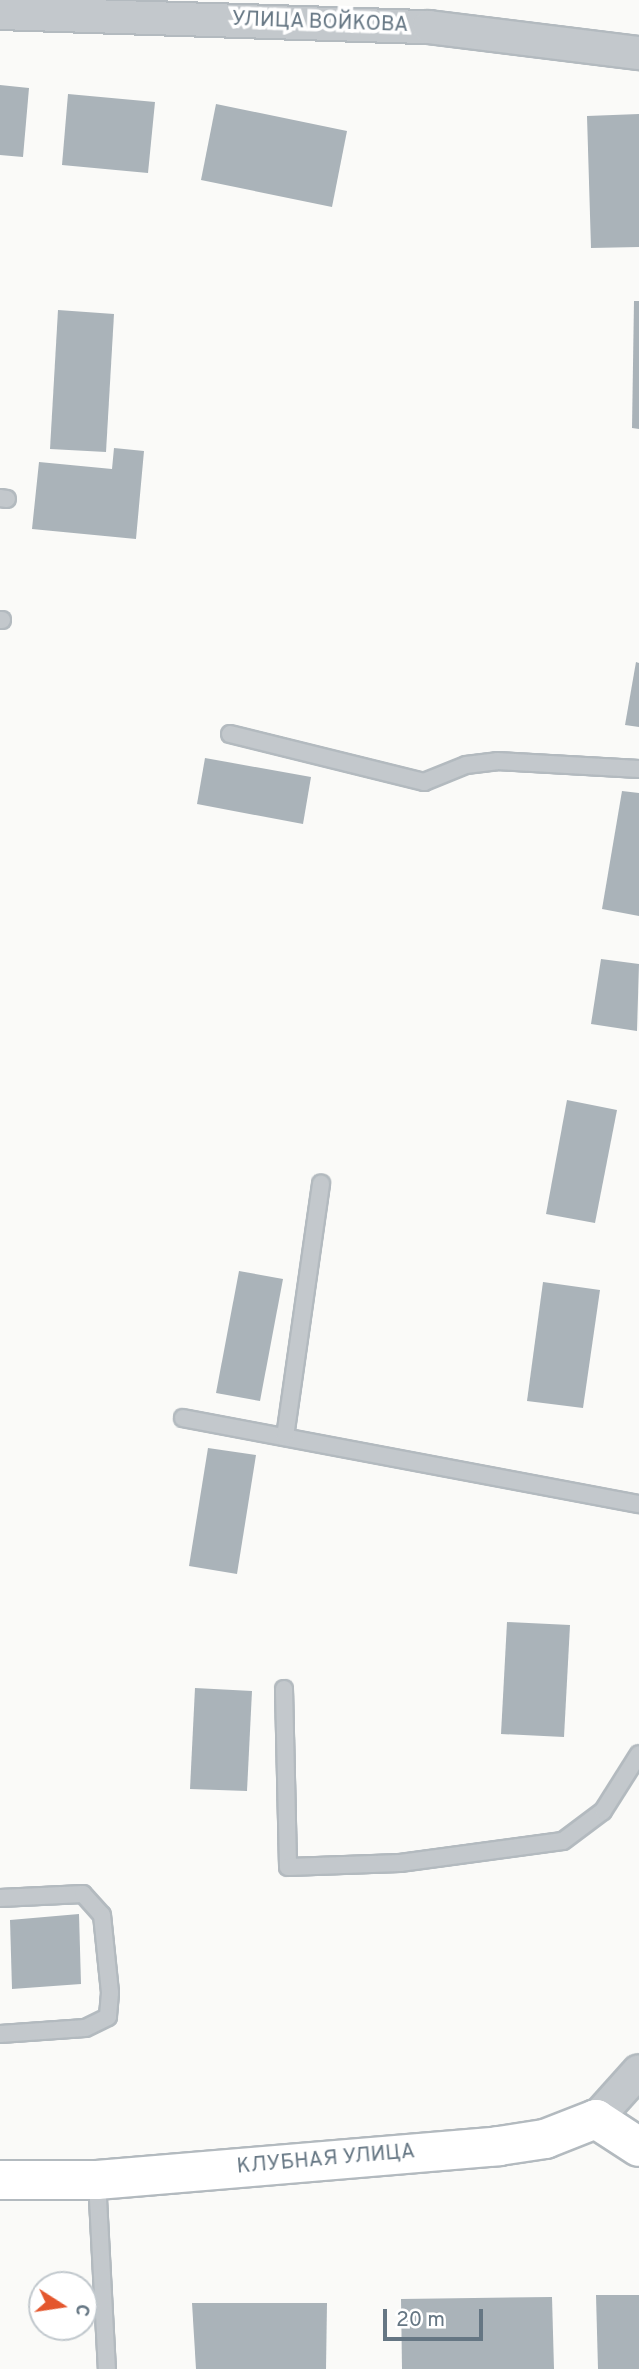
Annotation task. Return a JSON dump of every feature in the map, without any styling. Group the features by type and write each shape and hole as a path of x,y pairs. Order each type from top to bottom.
{"street":[{"name":"УЛИЦА ВОЙКОВА","path":"0,13 429,27 639,53"},
{"path":"639,2071 596,2119 639,2147"},
{"name":"КЛУБНАЯ УЛИЦА","path":"0,2180 97,2180 499,2146 545,2138 596,2119"}],"lane":[{"path":"230,734 424,782 466,765 497,761 596,763 639,769"},
{"path":"285,1437 321,1184"},
{"path":"183,1418 639,1504"},
{"path":"284,1689 288,1867 400,1863 563,1841 603,1811 639,1754"},
{"path":"0,1898 83,1894 102,1914 110,1993 108,2017 85,2028 0,2034"},
{"path":"97,2180 107,2369"}],"building":[{"path":"0,85 29,88 23,157 0,155"},
{"path":"68,94 155,102 148,173 62,165"},
{"path":"216,104 347,131 332,207 201,180"},
{"path":"639,114 639,247 591,248 587,116"},
{"path":"634,301 639,301 639,429 632,428"},
{"path":"58,310 114,314 106,452 50,449"},
{"path":"114,448 144,451 136,539 32,529 39,462 112,469"},
{"path":"636,662 639,663 639,727 625,725"},
{"path":"205,758 311,777 303,824 197,804"},
{"path":"622,791 639,793 639,916 602,909"},
{"path":"601,959 639,964 637,1031 591,1024"},
{"path":"567,1100 617,1110 595,1223 546,1214"},
{"path":"239,1271 283,1279 260,1401 216,1393"},
{"path":"543,1282 600,1290 583,1408 527,1401"},
{"path":"208,1448 256,1455 237,1574 189,1566"},
{"path":"507,1622 570,1625 564,1737 501,1734"},
{"path":"195,1688 252,1691 247,1791 190,1789"},
{"path":"79,1914 81,1984 12,1989 10,1920"},
{"path":"596,2295 639,2295 639,2369 598,2369"},
{"path":"552,2297 554,2369 402,2369 401,2299"},
{"path":"192,2303 327,2303 326,2369 196,2369"}]}
